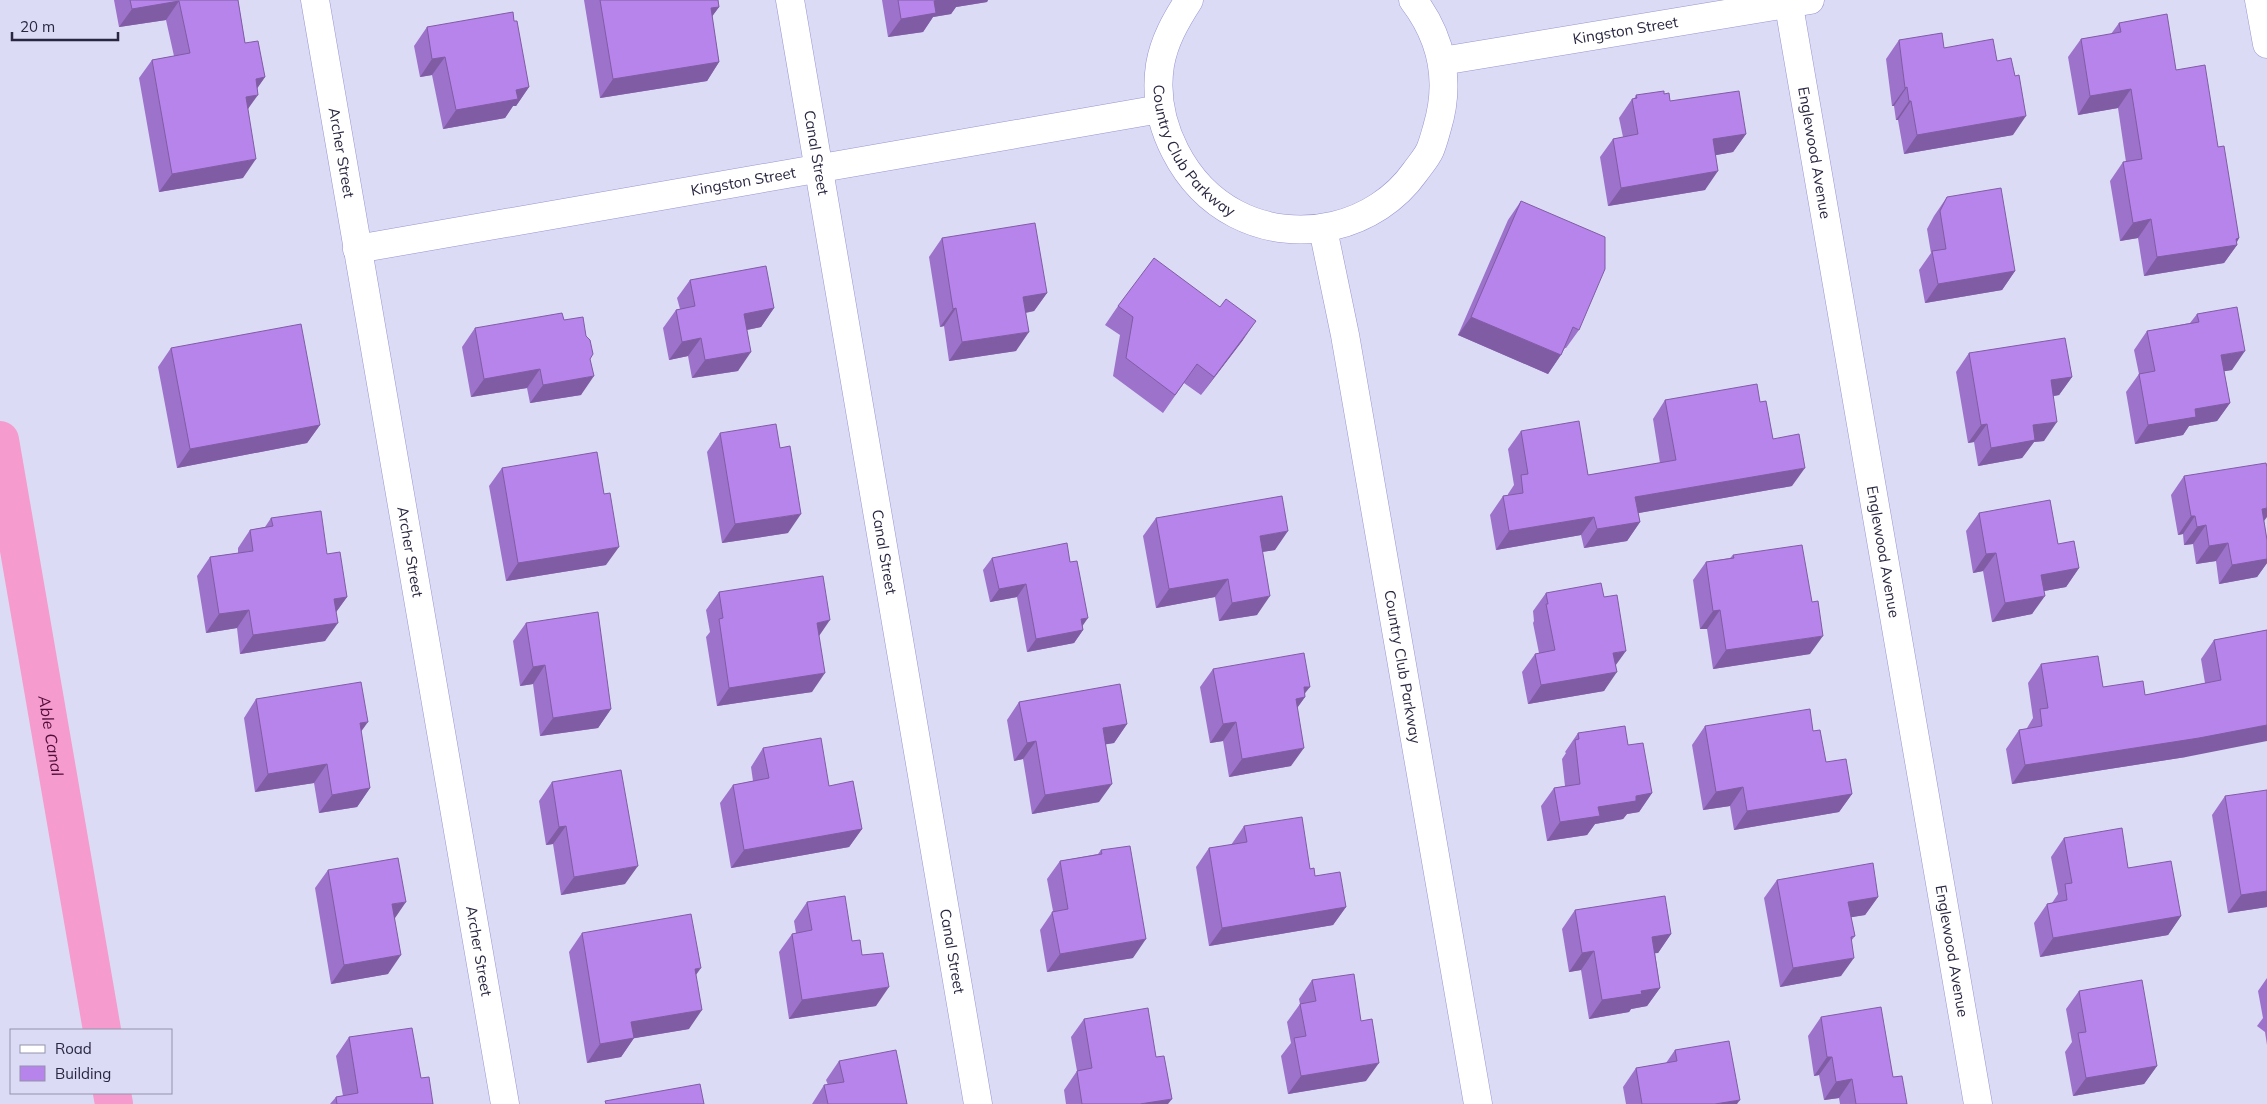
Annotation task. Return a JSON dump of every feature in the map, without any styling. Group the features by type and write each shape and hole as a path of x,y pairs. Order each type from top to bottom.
{"street":[{"name":"Archer Street","path":"315,0 505,1104"},
{"name":"Canal Street","path":"790,0 978,1104"},
{"name":"Country Club Parkway","path":"1189,0 1173,24 1160,65 1160,109 1174,151 1200,188 1236,214 1279,229 1323,229 1367,216 1403,188 1430,151 1443,107 1442,61 1427,18 1413,0"},
{"path":"2259,0 2267,44"},
{"name":"Kingston Street","path":"1442,61 1795,1"},
{"name":"Englewood Avenue","path":"1795,1 1978,1104"},
{"name":"Kingston Street","path":"357,248 1160,109"},
{"name":"Country Club Parkway","path":"1323,229 1345,335 1478,1104"}],"building":[{"path":"130,0 238,0 245,43 258,41 265,77 256,79 258,95 246,97 256,159 172,174 152,60 190,53 179,1 132,9"},
{"path":"600,0 718,0 719,7 711,8 719,62 613,79"},
{"path":"898,0 938,0 934,1 936,13 901,19"},
{"path":"513,12 514,21 517,21 529,87 516,90 518,99 456,110 445,57 432,59 427,27"},
{"path":"2167,14 2176,70 2205,65 2218,147 2224,146 2239,238 2236,239 2237,245 2157,257 2151,219 2133,223 2123,162 2142,159 2131,89 2090,96 2081,39 2121,32 2119,23"},
{"path":"1942,33 1944,48 1993,39 1997,61 2011,58 2015,76 2019,75 2026,116 1917,135 1911,101 1909,101 1907,87 1905,88 1899,40"},
{"path":"1664,91 1664,94 1669,93 1670,101 1739,91 1746,134 1713,139 1718,171 1621,188 1613,139 1638,134 1632,99 1637,98 1636,95"},
{"path":"2001,188 2015,271 1938,284 1932,251 1946,249 1940,211 1947,197"},
{"path":"1521,201 1605,237 1605,269 1579,330 1573,327 1561,355 1471,317"},
{"path":"1035,223 1047,293 1023,297 1029,332 962,342 956,308 953,309 942,238"},
{"path":"1154,258 1220,307 1226,299 1256,321 1214,377 1197,364 1175,395 1126,358 1133,317 1118,306"},
{"path":"766,266 774,308 744,314 751,352 705,360 701,338 682,342 676,310 695,306 690,280"},
{"path":"2237,307 2245,351 2221,355 2230,403 2195,409 2196,417 2148,425 2139,374 2155,371 2147,331 2199,322 2197,314"},
{"path":"562,313 564,320 583,317 586,336 590,340 593,354 590,359 594,376 543,385 540,369 484,379 475,328"},
{"path":"301,324 320,425 190,449 171,348"},
{"path":"2065,338 2072,377 2051,380 2057,422 2033,425 2035,440 1991,448 1987,424 1981,425 1969,353"},
{"path":"1757,384 1760,402 1766,401 1773,439 1799,434 1805,468 1635,497 1640,522 1597,529 1594,517 1509,531 1503,496 1523,493 1521,475 1528,474 1521,431 1579,421 1588,475 1676,460 1665,400"},
{"path":"776,424 780,448 790,446 801,514 735,524 720,433"},
{"path":"597,452 604,494 610,493 619,547 518,563 502,468"},
{"path":"2266,463 2267,508 2262,509 2267,540 2267,559 2232,565 2228,543 2209,546 2206,525 2197,527 2195,516 2191,516 2184,476"},
{"path":"1282,496 1288,531 1260,536 1270,596 1232,603 1228,579 1169,589 1156,518"},
{"path":"2050,500 2058,544 2074,541 2079,568 2041,575 2045,596 2005,603 1996,553 1986,554 1979,513"},
{"path":"321,511 327,554 340,552 347,597 334,599 338,623 253,635 249,610 219,614 210,557 253,551 250,530 273,526 271,518"},
{"path":"1067,543 1070,562 1077,561 1088,618 1081,619 1083,630 1036,639 1026,584 999,589 992,558"},
{"path":"1802,545 1812,602 1818,601 1823,636 1726,650 1720,610 1713,611 1706,562 1734,558 1733,555"},
{"path":"823,576 830,620 817,623 825,673 729,688 719,619 723,618 719,592"},
{"path":"1601,583 1604,597 1617,595 1626,651 1613,653 1617,672 1541,685 1535,654 1555,650 1546,604 1548,604 1546,593"},
{"path":"598,612 611,709 553,718 545,665 533,667 526,623"},
{"path":"2267,630 2267,725 2199,738 2025,765 2019,730 2042,726 2040,709 2048,708 2041,664 2098,656 2103,687 2143,681 2145,695 2221,680 2214,640"},
{"path":"1304,653 1310,687 1304,687 1305,697 1296,699 1304,748 1242,759 1236,722 1223,724 1213,669"},
{"path":"361,682 368,722 360,723 370,788 332,795 327,764 268,774 256,699"},
{"path":"1120,684 1127,724 1103,728 1112,784 1045,795 1036,741 1027,743 1019,702"},
{"path":"1810,709 1813,731 1820,730 1826,762 1846,759 1852,794 1747,811 1743,787 1716,792 1705,726"},
{"path":"1625,726 1628,745 1643,743 1652,793 1636,796 1636,801 1598,807 1600,816 1560,822 1554,788 1580,784 1575,740 1579,739 1578,733"},
{"path":"821,738 829,786 853,781 862,829 744,850 733,785 769,778 763,748"},
{"path":"621,770 638,866 574,877 566,826 559,827 552,782"},
{"path":"2267,790 2267,891 2241,895 2225,796"},
{"path":"1302,817 1310,869 1314,868 1315,876 1340,872 1346,907 1222,928 1209,848 1247,842 1244,826"},
{"path":"2122,828 2128,868 2171,861 2181,916 2053,938 2047,904 2067,900 2065,884 2072,883 2064,838"},
{"path":"1130,846 1146,939 1060,954 1052,912 1068,909 1060,861 1102,854 1101,850"},
{"path":"398,858 406,902 392,904 401,955 344,965 328,870"},
{"path":"1873,863 1878,897 1848,902 1855,936 1851,937 1854,958 1793,968 1777,880"},
{"path":"845,896 852,941 860,940 862,955 883,953 889,987 802,1000 792,934 812,930 807,902"},
{"path":"1665,896 1671,934 1652,937 1660,988 1641,991 1642,994 1602,1000 1594,951 1582,953 1575,910"},
{"path":"691,914 701,968 695,969 702,1010 631,1022 634,1038 600,1044 582,933"},
{"path":"1354,974 1361,1021 1372,1019 1379,1063 1301,1076 1294,1038 1306,1036 1300,1004 1316,1001 1312,980"},
{"path":"2142,980 2157,1066 2086,1078 2078,1033 2086,1032 2079,991"},
{"path":"1881,1007 1893,1077 1902,1076 1907,1104 1856,1104 1852,1079 1836,1082 1832,1057 1827,1057 1821,1017"},
{"path":"1148,1008 1156,1057 1164,1056 1172,1099 1140,1104 1082,1104 1077,1071 1092,1068 1084,1019"},
{"path":"412,1028 421,1078 429,1077 433,1104 337,1104 336,1097 358,1093 349,1037"},
{"path":"1729,1041 1740,1100 1715,1104 1642,1104 1636,1068 1677,1061 1675,1050"},
{"path":"896,1050 907,1104 828,1104 824,1085 844,1082 839,1061"},
{"path":"700,1084 704,1104 606,1104 605,1101"}],"waterway":[{"name":"Able Canal","path":"0,440 102,1029"},
{"name":"Able Canal","path":"112,1094 114,1104"}]}
